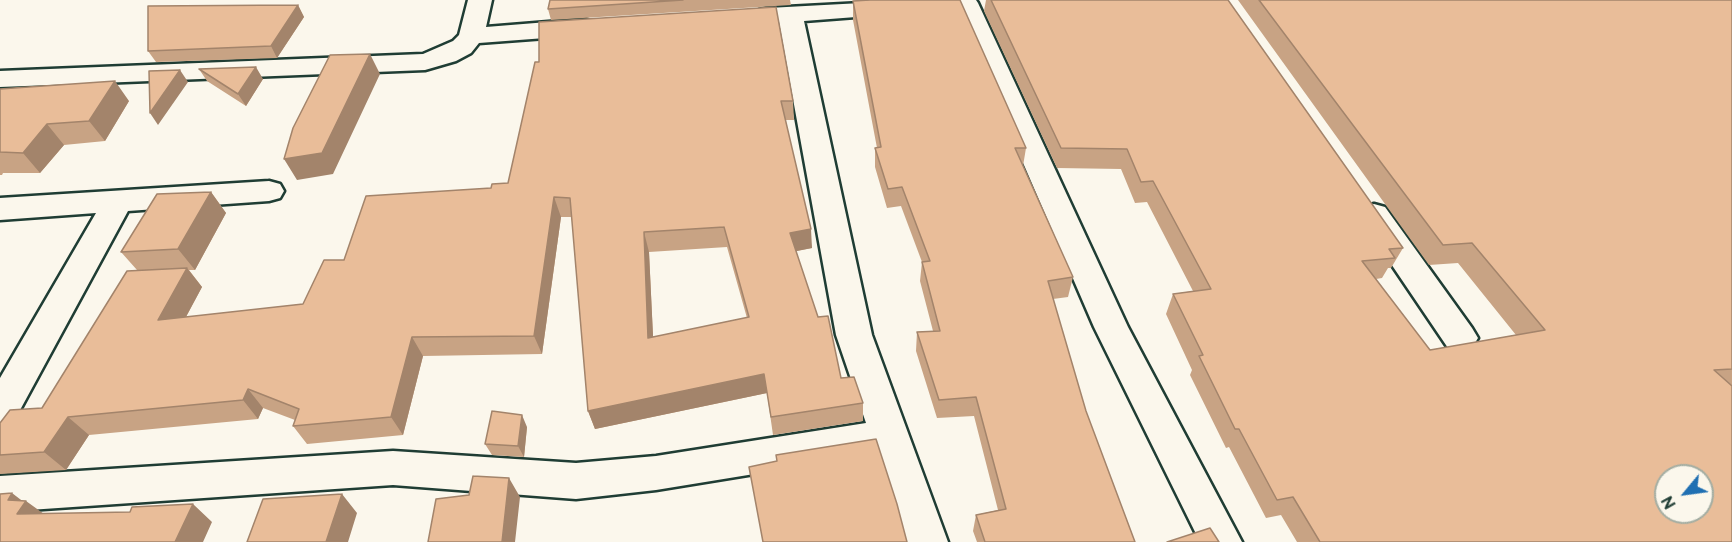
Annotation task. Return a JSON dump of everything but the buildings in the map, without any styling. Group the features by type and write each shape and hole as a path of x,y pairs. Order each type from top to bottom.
{"street":[{"path":"0,79 425,62 462,47 471,36 480,0"},
{"path":"744,17 954,4 1111,327 1221,542"},
{"path":"790,14 854,335 927,542"},
{"path":"471,36 603,25"},
{"path":"0,209 117,203 269,191"},
{"path":"1359,193 1460,338"},
{"path":"0,412 117,203"},
{"path":"0,494 393,468 576,481 656,472 889,436"}]}
